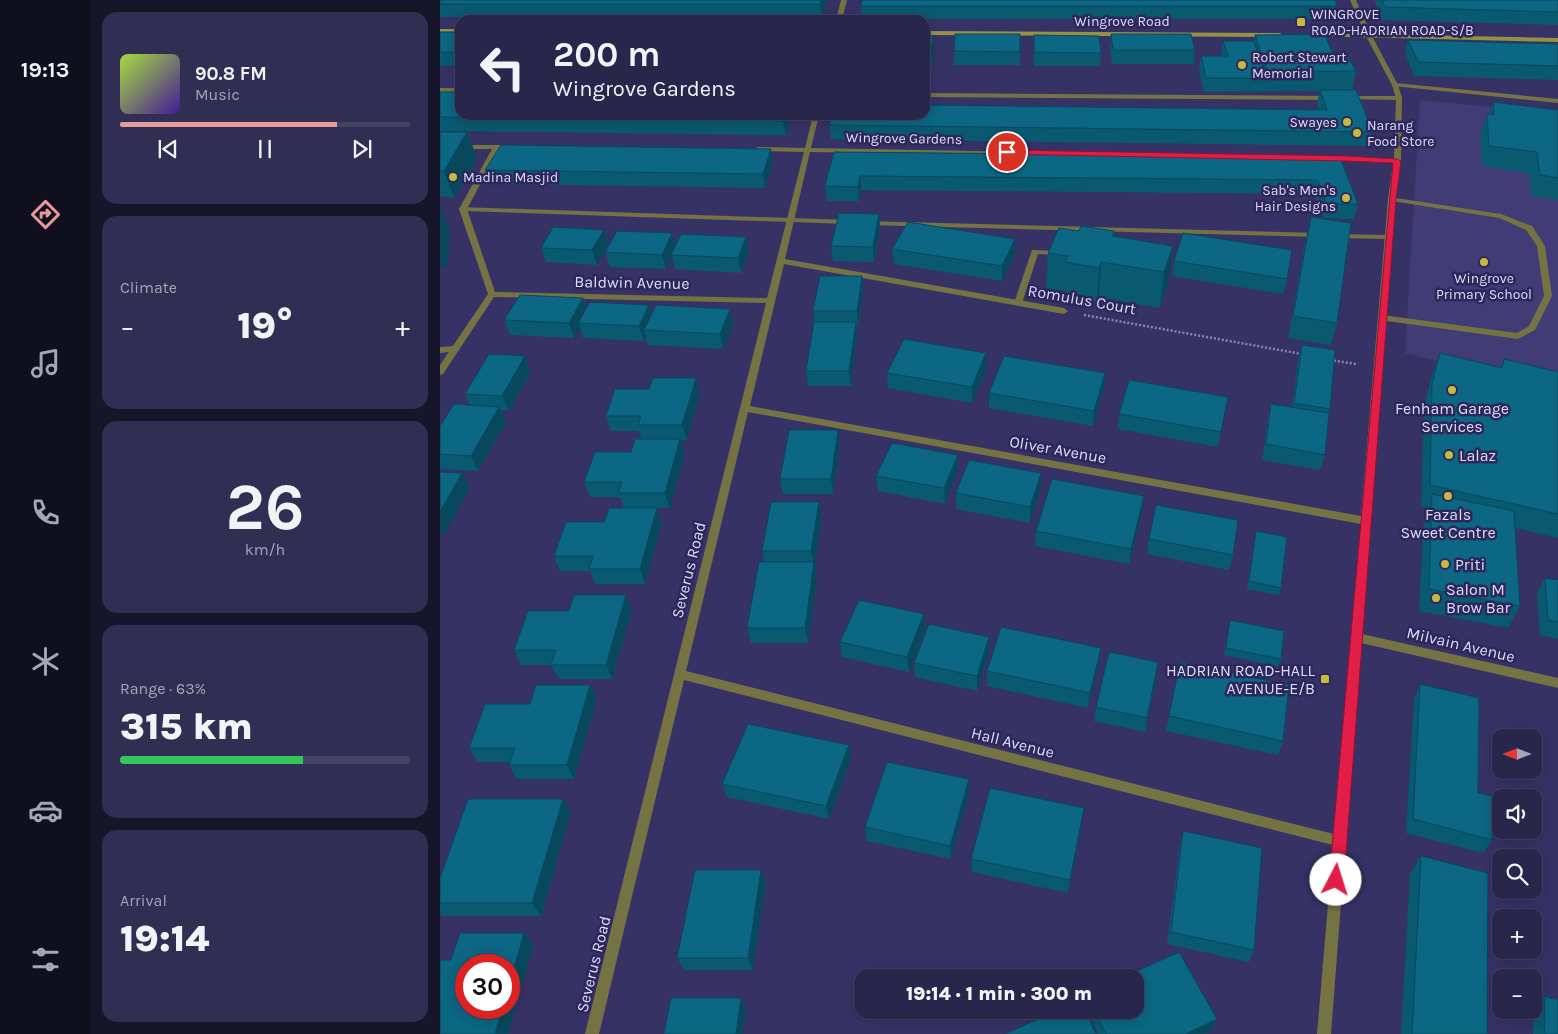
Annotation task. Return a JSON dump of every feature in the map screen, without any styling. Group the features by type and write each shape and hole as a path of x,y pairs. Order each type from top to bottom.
{"street":[{"path":"840,15 844,0"},
{"path":"1324,1034 1382,318 1397,161 1399,98 1395,85 1369,36 1353,0"},
{"path":"440,31 455,32"},
{"name":"Wingrove Road","path":"930,32 1290,35"},
{"path":"1300,35 1558,40"},
{"path":"1395,85 1558,100"},
{"path":"440,90 455,90"},
{"path":"930,95 1399,98"},
{"name":"Severus Road","path":"592,1034 815,120"},
{"path":"440,147 526,147"},
{"path":"440,372 492,294 463,209 496,147"},
{"name":"Wingrove Gardens","path":"750,149 1196,156"},
{"path":"1316,158 1397,161"},
{"path":"1382,318 1518,336 1532,328 1548,296 1541,246 1529,228 1501,216 1392,199"},
{"path":"463,209 790,221 1389,237"},
{"path":"1018,303 1035,252 1073,254"},
{"name":"Romulus Court","path":"780,261 1064,311"},
{"name":"Baldwin Avenue","path":"492,294 770,301"},
{"path":"440,350 455,349"},
{"name":"Oliver Avenue","path":"744,408 1366,520"},
{"name":"Milvain Avenue","path":"1356,637 1558,683"},
{"name":"Hall Avenue","path":"679,674 1340,841"}],"path":[{"name":"Romulus Court","path":"1064,311 1310,356"},
{"path":"1329,359 1379,368"}],"shaded area":[{"name":"Wingrove Primary School","path":"1420,100 1558,114 1558,392 1405,353"}],"building":[{"path":"440,0 821,0 820,4 440,4"},
{"path":"862,0 1335,0 1337,6 861,6"},
{"path":"1382,0 1558,0 1558,12 1385,7"},
{"path":"440,32 455,32 455,52 440,52"},
{"path":"955,34 1020,34 1020,52 954,51"},
{"path":"1111,34 1191,34 1195,50 1113,50"},
{"path":"1325,34 1333,55 1347,55 1356,71 1268,72 1255,35"},
{"path":"1034,35 1099,36 1101,53 1034,52"},
{"path":"930,36 933,36 931,53"},
{"path":"1408,40 1558,44 1558,66 1418,62"},
{"path":"1223,41 1254,41 1267,78 1206,78 1201,56 1228,56"},
{"path":"1320,90 1356,90 1373,132 829,125 830,120 930,120 930,105 1327,110"},
{"path":"440,92 455,92 455,117 440,117"},
{"path":"1493,102 1558,110 1558,178 1540,175 1537,152 1489,146 1487,114 1494,115"},
{"path":"697,120 783,120 783,121"},
{"path":"440,132 467,132 444,171 440,171"},
{"path":"501,145 771,149 763,174 485,170"},
{"path":"834,152 1340,157 1358,204 1326,204 1318,180 860,176 858,187 825,186"},
{"path":"839,213 879,214 873,247 831,246"},
{"path":"1311,217 1351,223 1337,323 1293,316"},
{"path":"908,222 1015,239 1002,266 892,249"},
{"path":"1081,226 1114,231 1112,236 1173,246 1164,272 1101,262 1099,268 1065,262 1068,256 1048,253 1059,228 1079,231"},
{"path":"553,227 604,230 592,250 541,248"},
{"path":"617,231 672,233 662,255 605,252"},
{"path":"1183,233 1292,250 1287,279 1174,261"},
{"path":"681,234 746,237 738,258 671,255"},
{"path":"820,276 862,276 857,311 813,311"},
{"path":"520,295 583,298 569,323 504,320"},
{"path":"590,302 649,305 639,326 578,323"},
{"path":"656,305 730,309 720,334 644,330"},
{"path":"814,322 856,322 849,371 806,371"},
{"path":"904,339 986,353 972,387 887,373"},
{"path":"1302,345 1335,350 1330,409 1294,403"},
{"path":"1440,353 1502,368 1504,359 1558,372 1558,514 1430,485 1432,384"},
{"path":"489,354 525,356 502,396 465,394"},
{"path":"1004,356 1105,373 1094,411 989,393"},
{"path":"653,378 696,378 682,425 638,425 641,416 606,416 615,389 649,389"},
{"path":"1129,380 1228,397 1221,432 1119,414"},
{"path":"454,404 499,407 471,456 440,454 440,426"},
{"path":"1271,404 1329,413 1325,455 1266,444"},
{"path":"789,430 838,430 831,479 780,479"},
{"path":"635,439 680,439 665,493 618,493 622,482 584,482 595,452 631,452"},
{"path":"892,443 958,455 944,488 876,476"},
{"path":"969,460 1041,473 1030,507 956,493"},
{"path":"440,472 462,473 440,512"},
{"path":"1052,479 1144,496 1131,549 1036,531"},
{"path":"1432,494 1514,511 1520,606 1429,589"},
{"path":"771,502 819,502 811,551 762,551"},
{"path":"1156,505 1238,520 1233,555 1149,539"},
{"path":"609,508 657,508 640,569 589,569 593,556 554,556 566,522 604,522"},
{"path":"1256,531 1287,537 1281,588 1249,581"},
{"path":"759,562 814,562 805,628 747,628"},
{"path":"1545,578 1558,580 1558,622 1548,620"},
{"path":"574,595 626,595 606,665 551,665 556,650 514,650 528,611 569,611"},
{"path":"859,600 924,614 907,657 840,642"},
{"path":"1230,620 1284,631 1281,659 1226,648"},
{"path":"929,624 989,637 977,676 914,663"},
{"path":"1001,627 1101,648 1090,693 987,671"},
{"path":"1109,652 1158,662 1147,718 1096,707"},
{"path":"1180,662 1289,685 1283,741 1169,716"},
{"path":"1420,684 1479,698 1478,793 1492,796 1492,840 1413,819"},
{"path":"536,685 590,685 567,765 509,765 515,748 469,748 485,704 530,704"},
{"path":"748,724 849,745 826,806 722,784"},
{"path":"887,762 969,779 950,846 865,827"},
{"path":"990,788 1084,808 1070,880 971,859"},
{"path":"468,799 563,799 532,903 440,903 440,878"},
{"path":"1183,831 1262,848 1254,950 1171,932"},
{"path":"1421,856 1488,873 1487,1034 1412,1034"},
{"path":"695,870 761,870 748,958 677,958"},
{"path":"460,933 524,933 518,954 455,954 455,1019 500,1019 495,1034 440,1034 440,960 451,960"},
{"path":"1179,952 1217,1019 1186,1034 1106,1034 1098,1019 1144,1019 1144,969 1142,969"},
{"path":"1544,996 1558,1000 1558,1034 1545,1034"},
{"path":"671,998 741,998 736,1034 664,1034"},
{"path":"1038,1019 1089,1019 1096,1034 1005,1034"}],"place":[{"name":"WINGROVE ROAD-HADRIAN ROAD-S/B","path":"1301,22"},
{"name":"Robert Stewart Memorial","path":"1242,65"},
{"name":"Swayes","path":"1347,122"},
{"name":"Narang Food Store","path":"1357,133"},
{"name":"Madina Masjid","path":"453,177"},
{"name":"Sab's Men's Hair Designs","path":"1346,198"},
{"name":"Wingrove Primary School","path":"1484,262"},
{"name":"Fenham Garage Services","path":"1452,390"},
{"name":"Lalaz","path":"1449,455"},
{"name":"Fazals Sweet Centre","path":"1448,496"},
{"name":"Priti","path":"1445,564"},
{"name":"Salon M Brow Bar","path":"1436,598"},
{"name":"HADRIAN ROAD-HALL AVENUE-E/B","path":"1325,679"}],"route":[{"path":"1007,152 1346,158 1397,161 1392,199 1336,880"}]}
